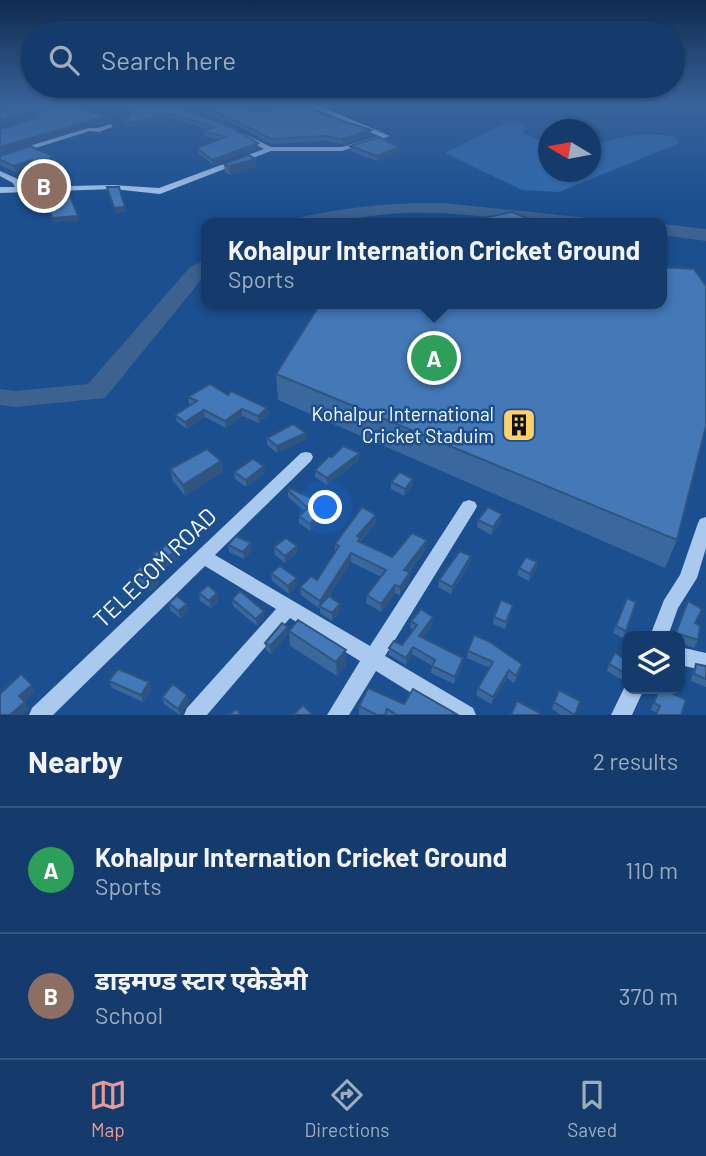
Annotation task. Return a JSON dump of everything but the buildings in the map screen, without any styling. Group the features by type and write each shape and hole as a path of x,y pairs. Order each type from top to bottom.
{"street":[{"path":"0,157 60,138"},
{"path":"248,138 270,149"},
{"path":"0,190 113,187 160,191 270,149 342,149 378,138"},
{"path":"0,173 17,182 19,188"},
{"name":"TELECOM ROAD","path":"39,715 306,457"},
{"path":"337,715 374,661 469,506"},
{"path":"661,631 670,605 688,578 706,523"},
{"path":"203,556 466,715"},
{"path":"194,715 288,608"},
{"path":"685,657 706,662"},
{"path":"621,715 632,694"}],"shaded area":[{"path":"474,138 536,138 538,182 583,182 559,192 522,190 445,153"},
{"path":"621,138 677,138 679,143 601,175 601,143"}],"waterway":[{"path":"319,218 335,214 407,208 480,210 548,218"},
{"path":"667,231 706,235"},
{"path":"0,397 16,399 96,392 201,269"}],"place":[{"name":"डाइमण्ड स्टार एकेडेमी","path":"44,186"},
{"name":"Kohalpur Internation Cricket Ground","path":"434,358"},
{"name":"Kohalpur International Cricket Staduim","path":"519,425"}]}
